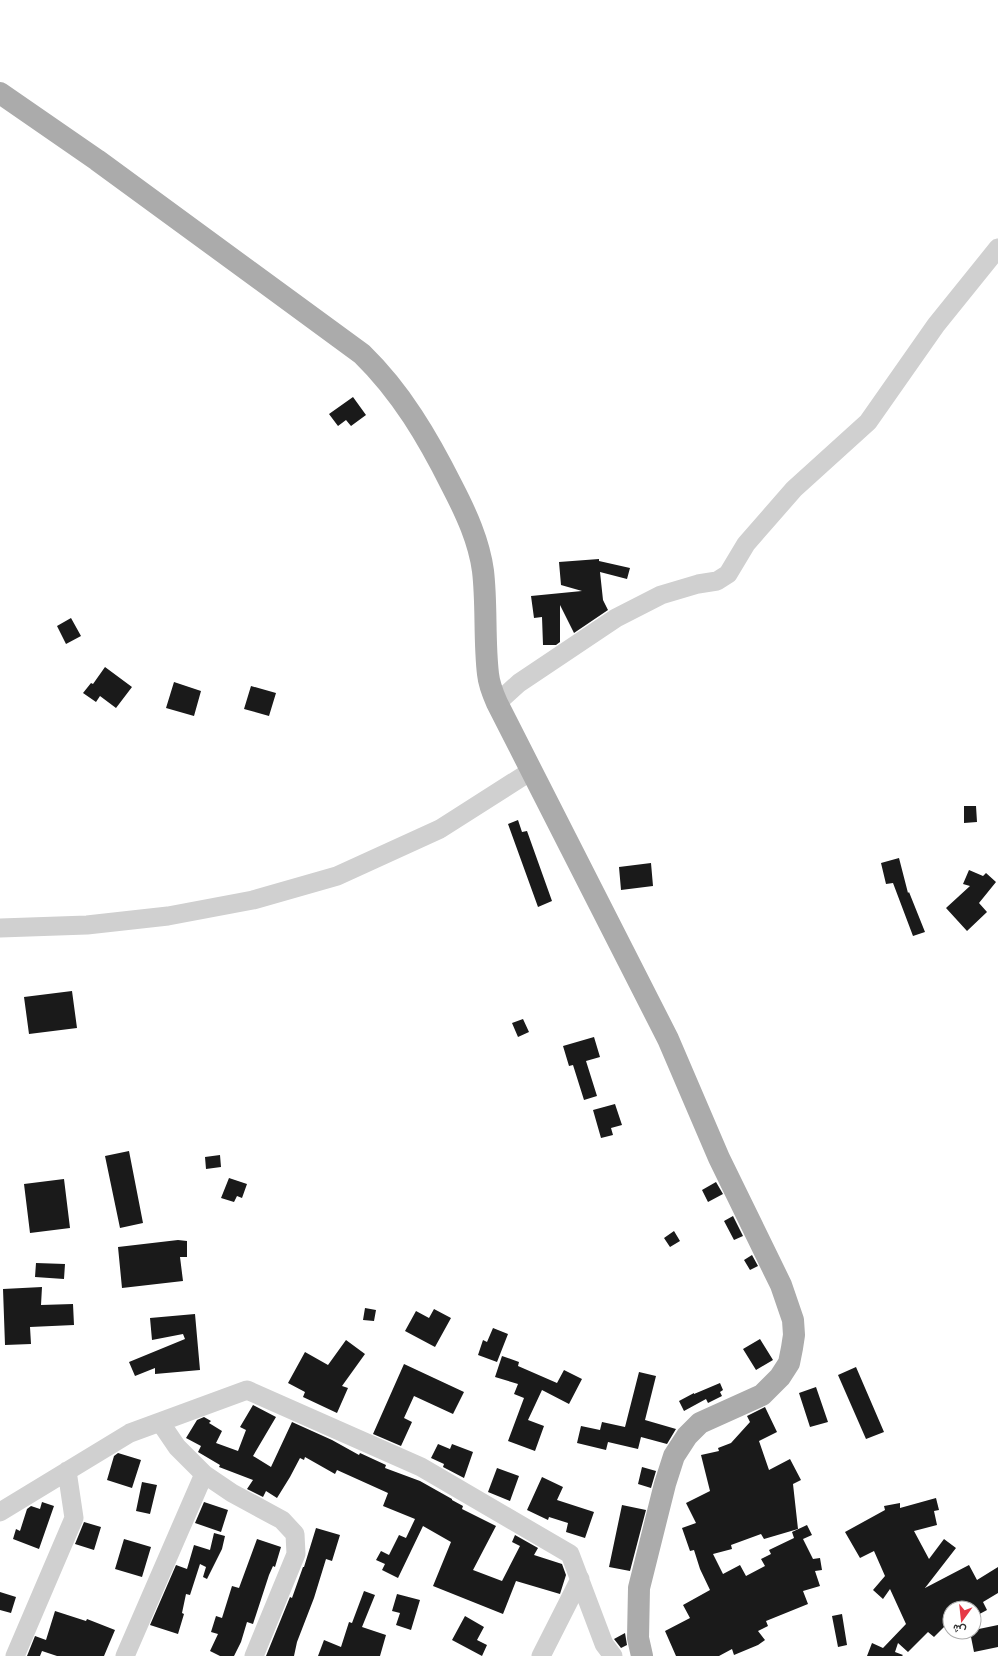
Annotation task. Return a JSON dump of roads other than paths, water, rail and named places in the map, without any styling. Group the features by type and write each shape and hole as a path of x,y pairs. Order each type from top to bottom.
{"main road":[{"path":"0,94 97,160 362,354 382,374 420,428 440,462 460,502 475,538 480,553 483,573 488,675 497,703 668,1039 719,1158 781,1285 793,1320 794,1335 789,1363 780,1377 762,1395 700,1423 687,1436 674,1456 665,1484 639,1588 638,1638 642,1656"}],"street":[{"path":"497,703 519,683 616,618 661,595 698,584 717,581 728,574 746,544 794,489 868,422 936,325 998,248"},
{"path":"0,928 87,925 168,916 253,900 337,876 440,829 531,771"},
{"path":"0,1512 130,1433 247,1390 421,1468 570,1554 604,1644 613,1656"},
{"path":"160,1422 177,1448 204,1474 232,1493 282,1520 295,1534 296,1554 254,1656"},
{"path":"15,1656 74,1518 68,1471"},
{"path":"125,1656 204,1474"},
{"path":"540,1656 580,1579"}]}
